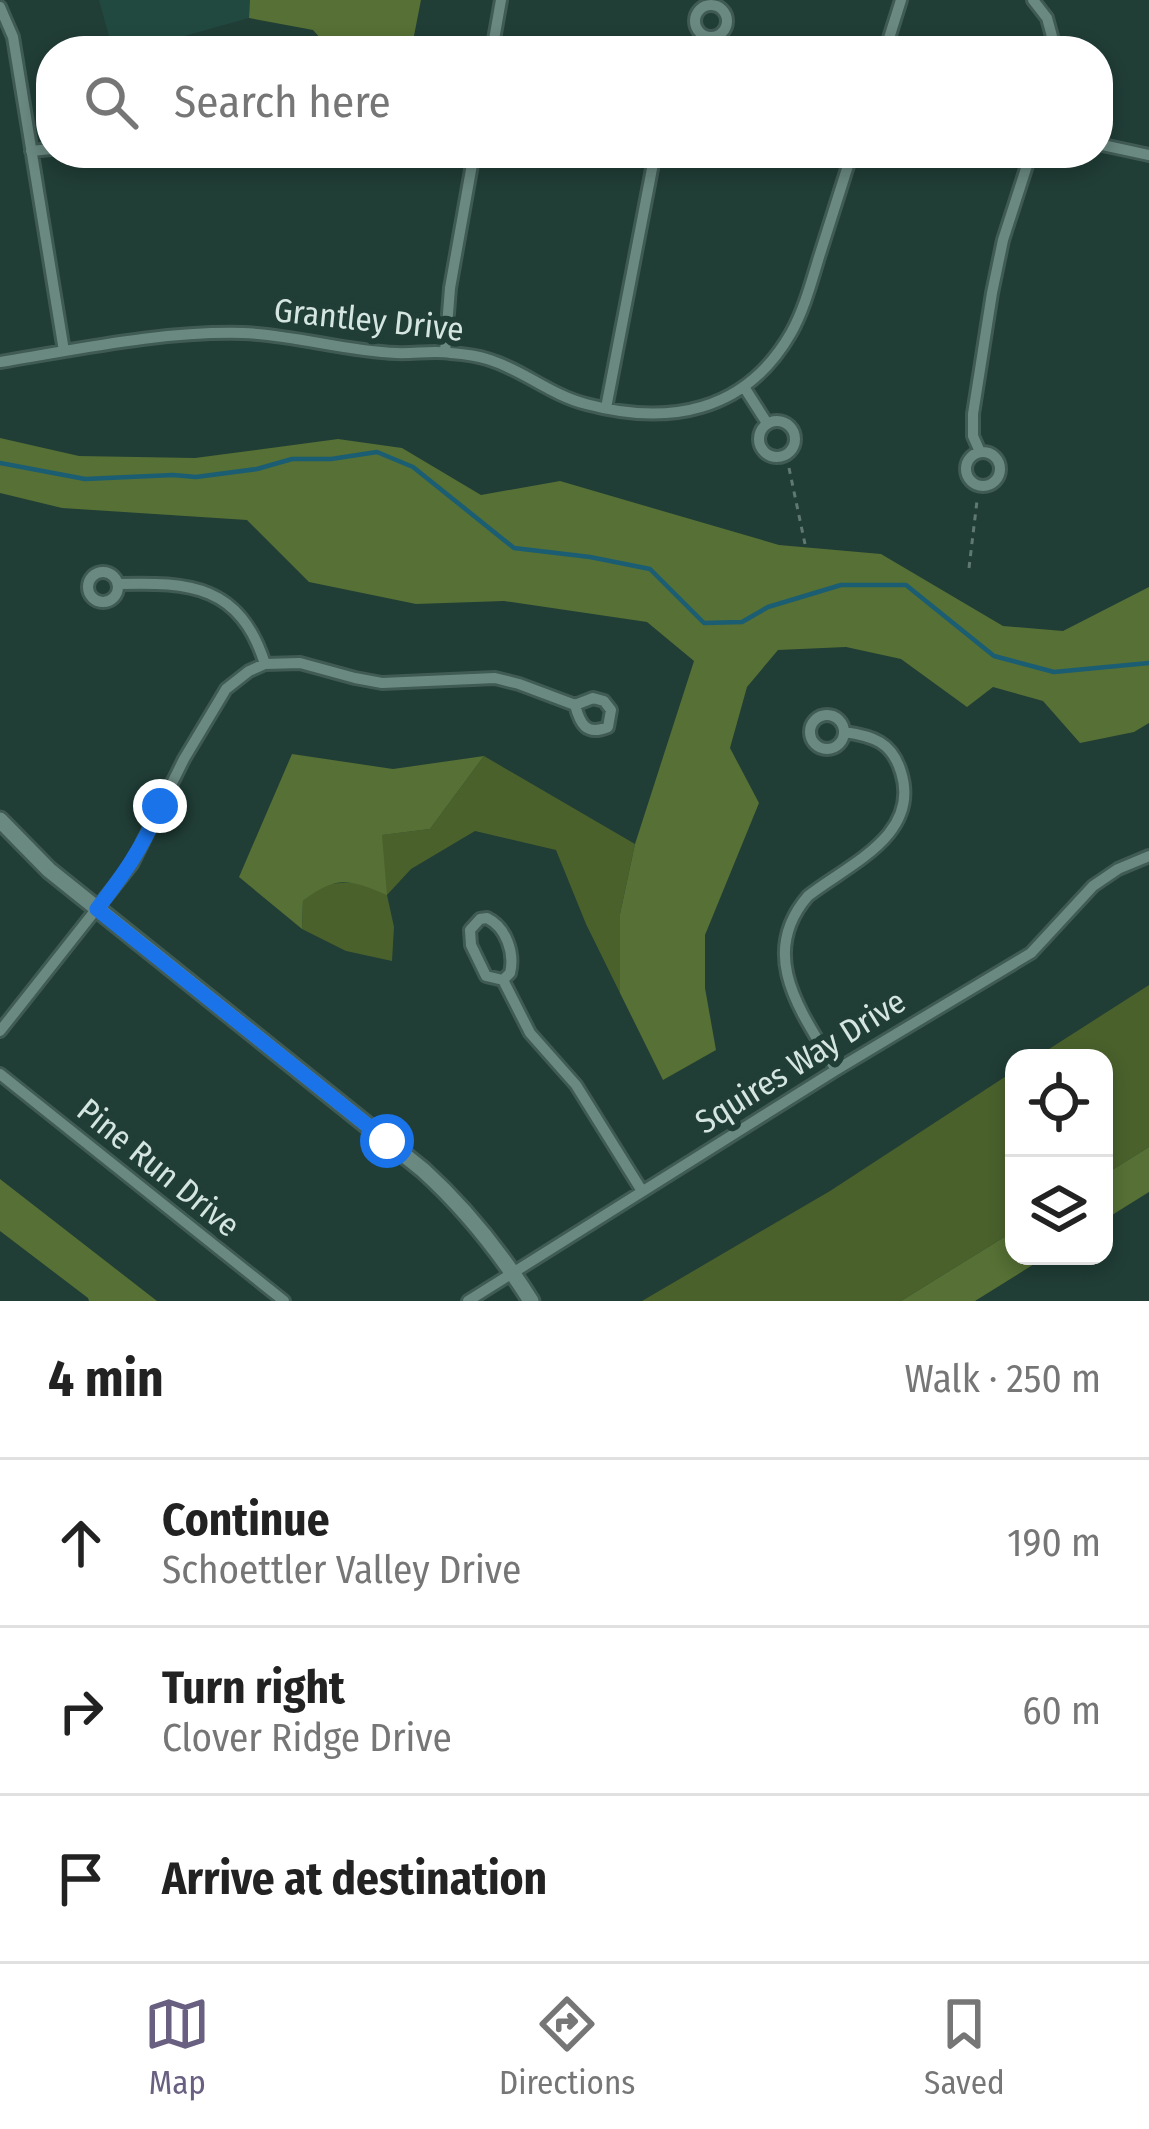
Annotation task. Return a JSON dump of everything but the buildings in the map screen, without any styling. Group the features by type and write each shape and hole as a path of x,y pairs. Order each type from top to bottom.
{"street":[{"path":"495,36 501,0"},
{"path":"890,36 901,0"},
{"path":"1033,0 1047,18 1052,36"},
{"path":"0,3 14,37 64,351"},
{"path":"1113,147 1149,155"},
{"path":"31,152 36,151"},
{"path":"445,352 450,288 471,168"},
{"path":"606,408 653,168"},
{"name":"Grantley Drive","path":"0,362 157,338 240,333 396,353 445,352 488,359 552,392 634,415 662,416 703,406 744,387 788,338 802,313 847,168"},
{"path":"980,452 973,436 973,414 985,333 1003,240 1025,168"},
{"path":"744,387 767,423"},
{"path":"118,584 168,582 206,591 244,619 258,640 265,664"},
{"path":"0,1030 138,854 184,759 226,689 249,671 265,664 300,662 382,683 495,678 575,705"},
{"path":"836,1070 794,998 784,962 787,934 808,896 886,840 903,814 905,799 900,768 884,742 844,732"},
{"path":"0,820 97,909 423,1170 486,1234 531,1301"},
{"name":"Squires Way Drive","path":"468,1301 1031,953 1093,886 1149,856"},
{"path":"503,980 511,973 510,950 498,924 480,919 470,930 471,944 486,976 503,980 530,1033 576,1085 642,1191"},
{"name":"Pine Run Drive","path":"0,1074 284,1301"}],"path":[{"path":"789,468 805,544"},
{"path":"969,568 977,501"}],"shaded area":[{"path":"99,0 250,0 249,18 185,36 109,36"}],"green space":[{"path":"250,0 421,0 414,36 318,36 313,30 249,18"},
{"path":"0,438 79,456 195,458 338,439 402,448 481,495 560,481 779,545 881,554 1003,626 1063,631 1149,587 1149,723 1134,732 1080,743 1043,701 993,687 967,707 901,659 846,647 778,650 747,687 730,748 759,803 705,935 705,988 716,1050 663,1080 620,993 620,914 635,844 694,661 647,622 504,601 416,604 309,582 247,520 62,508 0,493"},
{"path":"292,754 393,769 484,756 430,829 382,835 387,895 352,883 334,883 303,901 302,929 239,877"},
{"path":"484,756 635,844 620,914 620,993 556,850 475,831 411,869 387,895 394,927 392,961 346,951 302,929 303,901 325,884 356,882 381,835 430,829"},
{"path":"1149,985 1149,1147 1113,1169 1113,1049 1049,1049"},
{"path":"1005,1077 1005,1237 901,1301 642,1301 830,1191"},
{"path":"1149,1147 1149,1192 1113,1214 1113,1169"},
{"path":"0,1179 157,1301 89,1301 0,1231"},
{"path":"1005,1237 1005,1265 1033,1265 975,1301 901,1301"}],"waterway":[{"path":"0,463 85,479 196,477 292,459 377,452 413,467 514,548 650,569 704,623 742,622 768,607 841,585 906,585 994,656 1054,672 1149,663"}],"route":[{"path":"160,806 132,864 97,909 387,1141"}]}
